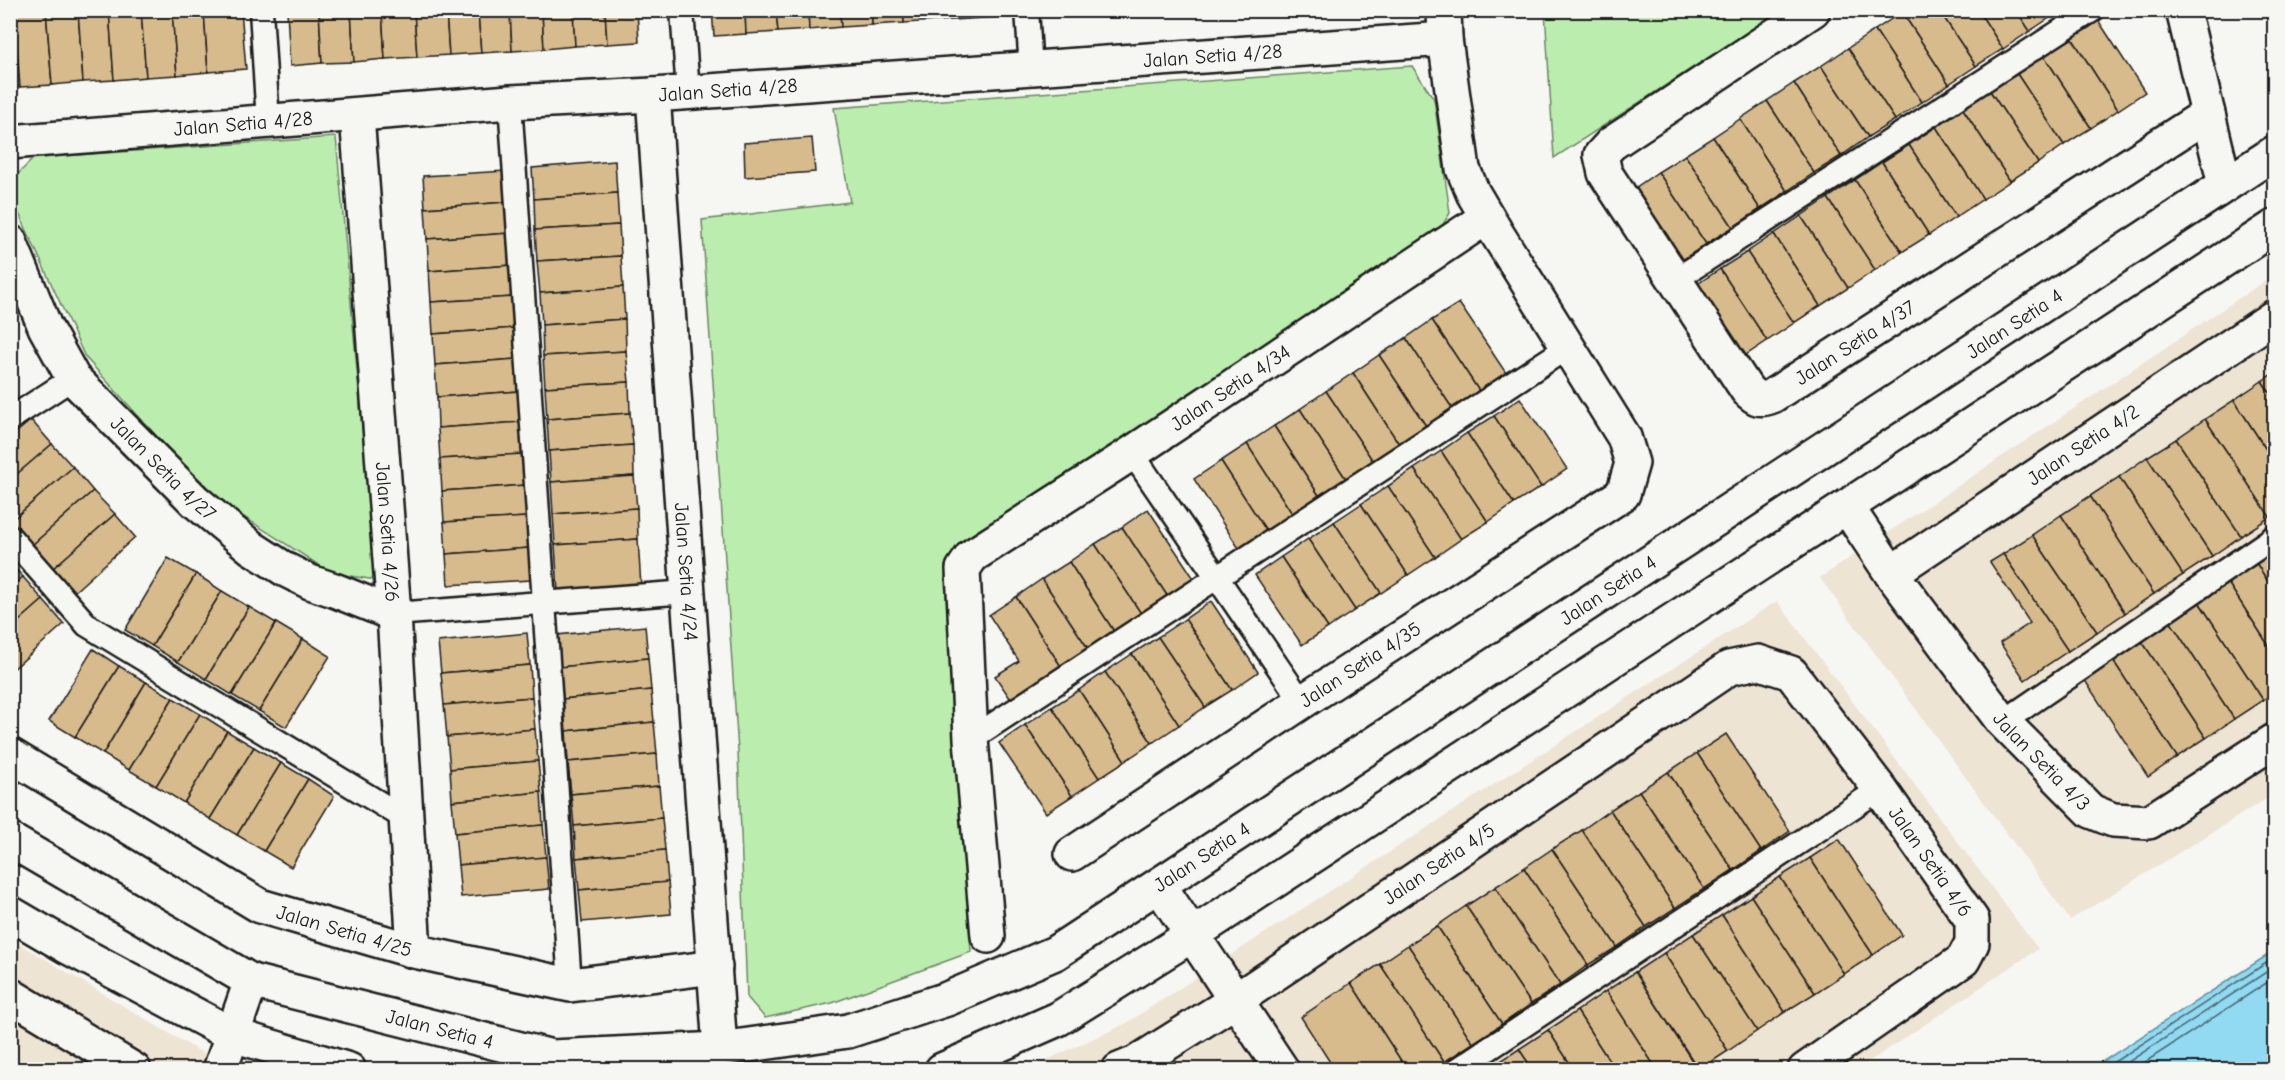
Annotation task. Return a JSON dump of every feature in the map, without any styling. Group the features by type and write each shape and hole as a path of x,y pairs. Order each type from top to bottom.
{"street":[{"name":"Jalan Setia 4/37","path":"1813,10 1611,144 1601,154 1605,173 1747,390 1756,399 1763,400 1772,396 2208,114"},
{"path":"2182,10 2225,185"},
{"name":"Jalan Setia 4/28","path":"10,142 510,102 653,95 1031,69 1445,25"},
{"path":"1445,25 1463,169 1487,217 1568,347"},
{"name":"Jalan Setia 4/24","path":"653,95 720,1049"},
{"name":"Jalan Setia 4/26","path":"357,116 394,614 414,951"},
{"name":"Jalan Setia 4","path":"10,840 251,981 552,1057 720,1049 848,1031 947,999 1055,953 2274,153"},
{"name":"Jalan Setia 4/34","path":"970,739 962,581 963,569 972,556 1132,453 1487,217"},
{"path":"942,1070 1058,1019 1192,934 2274,227"},
{"name":"Jalan Setia 4/27","path":"10,242 45,327 73,378 195,501 252,548 310,582 394,614"},
{"name":"Jalan Setia 4/2","path":"1891,573 2274,317"},
{"name":"Jalan Setia 4/35","path":"1072,854 1623,495 1632,463 1624,437 1568,347"},
{"name":"Jalan Setia 4/3","path":"1847,507 1891,573 2003,722 2091,811 2113,820 2149,822 2274,741"},
{"name":"Jalan Setia 4/6","path":"1758,662 1791,673 1880,789 1972,920 1972,943 1963,960 1805,1070"},
{"name":"Jalan Setia 4/5","path":"1119,1070 1136,1063 1236,1000 1728,668 1758,662"},
{"path":"970,739 988,936"},
{"name":"Jalan Setia 4/25","path":"10,755 260,906 414,951 570,985 715,967"},
{"path":"1160,885 1282,1070"},
{"path":"10,913 68,948 233,1035 349,1070"},
{"path":"220,1070 251,981"},
{"path":"10,995 134,1070"}],"lane":[{"path":"261,10 268,122"},
{"path":"682,10 688,92"},
{"path":"1027,10 1031,69"},
{"path":"1675,280 2093,10"},
{"path":"510,102 570,985"},
{"path":"970,739 1568,347"},
{"path":"10,419 73,378"},
{"path":"1132,453 1302,702"},
{"path":"10,537 87,625 406,819"},
{"path":"2003,722 2274,537"},
{"path":"394,614 688,592"},
{"path":"1457,1070 1880,789"}],"shaded area":[{"path":"2274,275 2274,794 2070,920 1820,578"},
{"path":"1777,601 2038,949 1858,1069 1025,1070 1125,1024"},
{"path":"10,938 197,1050 242,1069 11,1069"}],"green space":[{"path":"1545,10 1780,10 1780,11 1554,158"},
{"path":"1412,66 1434,99 1450,213 1437,234 958,550 945,578 971,952 832,1003 765,1018 747,997 738,751 702,220 850,202 834,108"},
{"path":"336,137 376,580 331,573 210,495 85,357 11,196 10,182 34,158"}],"water":[{"path":"2274,951 2274,1069 2091,1069"}],"building":[{"path":"10,10 14,10 20,87 10,88"},
{"path":"14,10 46,10 52,85 20,87"},
{"path":"46,10 78,10 83,82 52,85"},
{"path":"78,10 109,10 114,80 83,82"},
{"path":"109,10 141,10 146,77 114,80"},
{"path":"141,10 172,10 177,75 146,77"},
{"path":"172,10 204,10 208,72 177,75"},
{"path":"204,10 241,10 246,69 208,72"},
{"path":"287,10 319,10 322,63 290,66"},
{"path":"319,10 351,10 354,62 322,63"},
{"path":"351,10 382,10 385,59 354,62"},
{"path":"382,10 414,10 417,57 385,59"},
{"path":"414,10 446,10 449,55 417,57"},
{"path":"446,10 478,10 481,53 449,55"},
{"path":"478,10 510,10 512,51 481,53"},
{"path":"510,10 542,10 544,49 512,51"},
{"path":"542,10 573,10 575,46 544,49"},
{"path":"573,10 605,10 607,44 575,46"},
{"path":"605,10 637,10 639,42 607,44"},
{"path":"712,10 745,10 746,34 714,36"},
{"path":"745,10 776,10 778,32 746,34"},
{"path":"776,10 808,10 809,30 778,32"},
{"path":"808,10 840,10 841,27 809,30"},
{"path":"840,10 872,10 872,25 841,27"},
{"path":"872,10 904,10 904,23 872,25"},
{"path":"904,10 935,10 936,21 904,23"},
{"path":"935,10 967,10 968,19 936,21"},
{"path":"967,10 999,10 999,17 968,19"},
{"path":"1904,10 1939,10 1976,66 1949,84 1902,12"},
{"path":"1939,10 1978,10 2003,49 1976,66"},
{"path":"1978,10 2016,10 2030,31 2003,49"},
{"path":"2016,10 2056,10 2057,13 2030,31"},
{"path":"1902,12 1949,84 1922,102 1875,30"},
{"path":"2098,20 2145,92 2118,110 2072,38"},
{"path":"1875,30 1922,102 1895,120 1848,48"},
{"path":"2072,38 2118,110 2091,128 2044,56"},
{"path":"1848,48 1895,120 1868,137 1821,66"},
{"path":"2044,56 2091,128 2064,145 2017,74"},
{"path":"1821,66 1868,137 1841,156 1794,83"},
{"path":"2017,74 2064,145 2038,163 1990,91"},
{"path":"1794,83 1841,156 1814,173 1767,101"},
{"path":"1990,91 2038,163 2010,181 1963,109"},
{"path":"1767,101 1814,173 1787,191 1740,119"},
{"path":"1963,109 2010,181 1983,199 1936,127"},
{"path":"1740,119 1787,191 1760,209 1713,137"},
{"path":"1936,127 1983,199 1956,217 1909,145"},
{"path":"1713,137 1760,209 1733,227 1685,155"},
{"path":"812,138 815,172 745,177 744,143"},
{"path":"1909,145 1956,217 1929,235 1882,162"},
{"path":"1685,155 1733,227 1706,244 1658,172"},
{"path":"615,161 617,193 534,199 532,168"},
{"path":"1882,162 1929,235 1902,252 1855,180"},
{"path":"506,171 508,202 425,208 423,176"},
{"path":"1658,172 1706,244 1679,262 1632,190"},
{"path":"1855,180 1902,252 1875,270 1828,198"},
{"path":"617,193 619,225 535,230 534,199"},
{"path":"1828,198 1875,270 1848,288 1801,216"},
{"path":"508,202 510,233 427,239 425,208"},
{"path":"1801,216 1848,288 1820,306 1774,234"},
{"path":"619,225 621,256 537,261 535,230"},
{"path":"510,233 513,265 429,271 427,239"},
{"path":"1774,234 1820,306 1794,323 1747,252"},
{"path":"1747,252 1794,323 1767,341 1720,269"},
{"path":"621,256 623,287 540,293 537,261"},
{"path":"513,265 514,297 431,302 429,271"},
{"path":"1720,269 1767,341 1740,359 1693,287"},
{"path":"623,287 625,319 542,325 540,293"},
{"path":"514,297 516,328 433,334 431,302"},
{"path":"1459,303 1506,373 1479,391 1432,320"},
{"path":"625,319 626,351 543,356 542,325"},
{"path":"1432,320 1479,391 1452,408 1406,338"},
{"path":"516,328 518,359 435,365 433,334"},
{"path":"1406,338 1452,408 1426,426 1379,355"},
{"path":"626,351 629,382 545,387 543,356"},
{"path":"1379,355 1426,426 1399,444 1353,373"},
{"path":"518,359 520,391 437,397 435,365"},
{"path":"1353,373 1399,444 1373,461 1326,391"},
{"path":"2274,373 2274,399 2262,381"},
{"path":"2262,381 2274,399 2274,462 2234,400"},
{"path":"629,382 630,413 547,419 545,387"},
{"path":"520,391 522,422 438,428 437,397"},
{"path":"1326,391 1373,461 1346,479 1300,409"},
{"path":"1520,398 1567,469 1541,487 1494,416"},
{"path":"2234,400 2274,462 2274,514 2270,517 2205,419"},
{"path":"1300,409 1346,479 1320,497 1274,426"},
{"path":"630,413 633,445 549,451 547,419"},
{"path":"1494,416 1541,487 1514,504 1467,433"},
{"path":"2205,419 2270,517 2241,536 2176,439"},
{"path":"31,420 52,444 10,480 10,438"},
{"path":"522,422 523,454 440,459 438,428"},
{"path":"1274,426 1320,497 1293,515 1247,444"},
{"path":"1467,433 1514,504 1488,522 1441,451"},
{"path":"2176,439 2241,536 2212,556 2147,457"},
{"path":"52,444 73,467 10,522 10,480"},
{"path":"1247,444 1293,515 1267,532 1221,461"},
{"path":"633,445 634,476 551,482 549,451"},
{"path":"1441,451 1488,522 1461,539 1414,469"},
{"path":"523,454 526,485 442,491 440,459"},
{"path":"2147,457 2212,556 2183,575 2119,477"},
{"path":"1221,461 1267,532 1240,550 1194,479"},
{"path":"73,467 93,491 31,546 10,522"},
{"path":"1414,469 1461,539 1435,557 1388,486"},
{"path":"634,476 637,508 553,514 551,482"},
{"path":"2119,477 2183,575 2154,594 2090,496"},
{"path":"526,485 528,517 444,522 442,491"},
{"path":"1388,486 1435,557 1408,575 1361,504"},
{"path":"93,491 115,514 51,570 31,546"},
{"path":"2090,496 2154,594 2125,613 2061,515"},
{"path":"1361,504 1408,575 1381,593 1334,522"},
{"path":"637,508 638,539 555,545 553,514"},
{"path":"1148,509 1195,580 1168,597 1122,527"},
{"path":"115,514 135,537 73,593 51,570"},
{"path":"2061,515 2125,613 2097,632 2032,535"},
{"path":"528,517 530,548 446,554 444,522"},
{"path":"1334,522 1381,593 1355,610 1308,539"},
{"path":"1122,527 1168,597 1142,615 1095,544"},
{"path":"2032,535 2097,632 2068,651 2003,554"},
{"path":"638,539 641,587 558,592 555,545"},
{"path":"1308,539 1355,610 1328,628 1281,557"},
{"path":"1095,544 1142,615 1115,633 1069,562"},
{"path":"530,548 531,580 448,585 446,554"},
{"path":"2274,551 2274,591 2256,563"},
{"path":"2003,554 2068,651 2025,680 2000,643 2030,623 1990,562"},
{"path":"1281,557 1328,628 1302,645 1255,575"},
{"path":"168,558 196,574 152,646 125,630"},
{"path":"1069,562 1115,633 1089,650 1042,579"},
{"path":"10,563 23,577 10,587"},
{"path":"2256,563 2274,591 2274,654 2228,583"},
{"path":"196,574 222,591 178,662 152,646"},
{"path":"23,577 43,600 10,629 10,587"},
{"path":"1042,579 1089,650 1062,668 1016,597"},
{"path":"2228,583 2274,654 2274,692 2263,700 2199,602"},
{"path":"222,591 249,607 206,679 178,662"},
{"path":"1016,597 1062,668 1012,701 995,676 1019,661 989,615"},
{"path":"43,600 64,624 10,672 10,629"},
{"path":"1211,601 1258,672 1232,690 1185,619"},
{"path":"2199,602 2263,700 2234,719 2170,621"},
{"path":"249,607 276,623 232,695 206,679"},
{"path":"1185,619 1232,690 1205,707 1158,637"},
{"path":"2170,621 2234,719 2206,738 2141,640"},
{"path":"276,623 303,639 259,711 232,695"},
{"path":"645,626 648,658 560,667 557,635"},
{"path":"527,633 530,665 441,673 438,642"},
{"path":"1158,637 1205,707 1179,725 1132,654"},
{"path":"303,639 330,656 286,727 259,711"},
{"path":"2141,640 2206,738 2177,757 2112,659"},
{"path":"93,649 119,666 75,737 49,721"},
{"path":"1132,654 1179,725 1152,743 1105,672"},
{"path":"648,658 651,690 563,699 560,667"},
{"path":"2112,659 2177,757 2148,777 2084,679"},
{"path":"530,665 532,697 444,705 441,673"},
{"path":"119,666 146,682 103,754 75,737"},
{"path":"1105,672 1152,743 1125,761 1079,690"},
{"path":"146,682 173,698 129,770 103,754"},
{"path":"651,690 654,722 566,731 563,699"},
{"path":"1079,690 1125,761 1099,778 1052,707"},
{"path":"532,697 535,729 447,737 444,705"},
{"path":"173,698 200,714 156,786 129,770"},
{"path":"1052,707 1099,778 1072,796 1025,725"},
{"path":"200,714 227,731 184,803 156,786"},
{"path":"654,722 657,754 568,762 566,731"},
{"path":"1025,725 1072,796 1046,813 999,743"},
{"path":"535,729 538,761 450,769 447,737"},
{"path":"227,731 254,747 210,819 184,803"},
{"path":"1726,734 1790,831 1761,851 1697,753"},
{"path":"254,747 281,763 237,835 210,819"},
{"path":"1697,753 1761,851 1733,870 1668,772"},
{"path":"657,754 659,786 571,794 568,762"},
{"path":"538,761 541,792 452,801 450,769"},
{"path":"281,763 308,779 264,851 237,835"},
{"path":"1668,772 1733,870 1704,889 1639,791"},
{"path":"308,779 334,796 291,867 264,851"},
{"path":"659,786 662,818 574,826 571,794"},
{"path":"1639,791 1704,889 1675,908 1610,810"},
{"path":"541,792 543,825 455,833 452,801"},
{"path":"1610,810 1675,908 1646,927 1582,830"},
{"path":"662,818 665,850 576,858 574,826"},
{"path":"543,825 546,857 458,865 455,833"},
{"path":"1582,830 1646,927 1617,947 1552,849"},
{"path":"1839,839 1902,935 1873,955 1810,858"},
{"path":"1552,849 1617,947 1588,965 1524,868"},
{"path":"665,850 668,882 579,890 576,858"},
{"path":"546,857 549,889 461,897 458,865"},
{"path":"1810,858 1873,955 1844,974 1780,877"},
{"path":"1524,868 1588,965 1560,985 1495,887"},
{"path":"1780,877 1844,974 1815,993 1751,896"},
{"path":"668,882 671,914 582,922 579,890"},
{"path":"1495,887 1560,985 1531,1004 1466,906"},
{"path":"1751,896 1815,993 1785,1012 1722,915"},
{"path":"1466,906 1531,1004 1502,1024 1437,926"},
{"path":"1722,915 1785,1012 1757,1031 1693,934"},
{"path":"1437,926 1502,1024 1473,1043 1408,945"},
{"path":"1693,934 1757,1031 1728,1051 1664,953"},
{"path":"1408,945 1473,1043 1444,1062 1380,964"},
{"path":"1664,953 1728,1051 1699,1070 1635,972"},
{"path":"1380,964 1444,1062 1433,1070 1407,1070 1351,983"},
{"path":"1635,972 1698,1070 1657,1070 1606,991"},
{"path":"1351,983 1407,1070 1335,1070 1301,1017"},
{"path":"1606,991 1657,1070 1615,1070 1577,1011"},
{"path":"1577,1011 1615,1070 1574,1070 1548,1030"},
{"path":"1548,1030 1574,1070 1533,1070 1519,1049"},
{"path":"1519,1049 1533,1070 1491,1070 1490,1068"},
{"path":"10,1060 26,1070 10,1070"}]}
